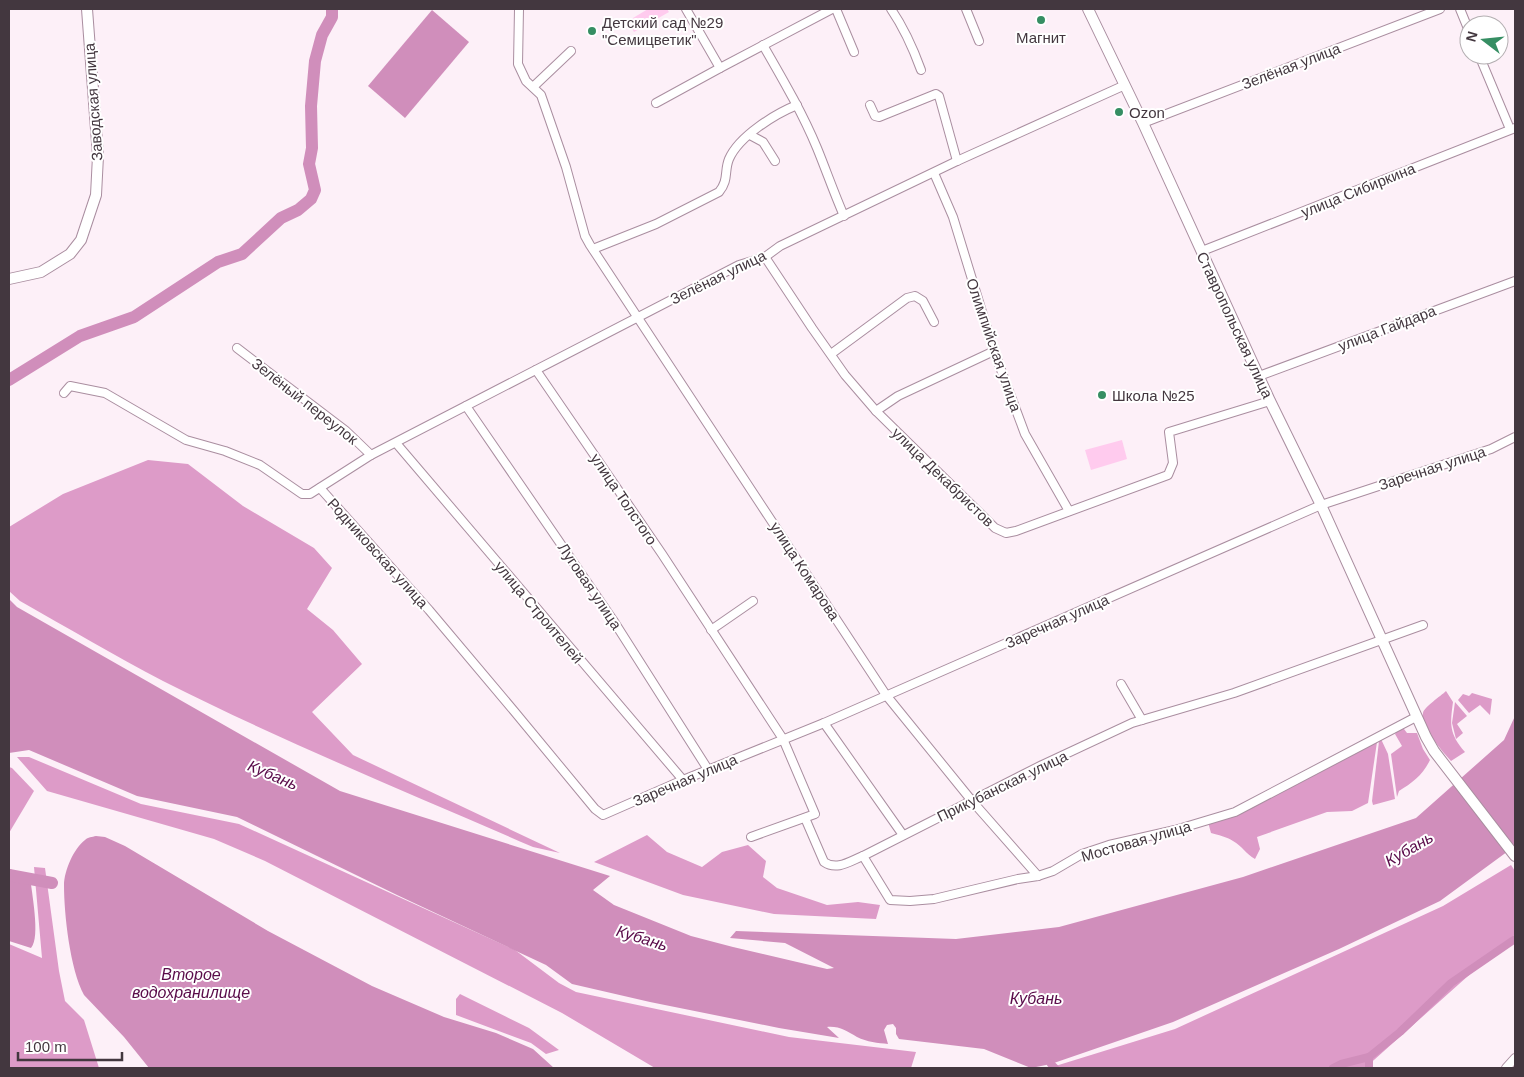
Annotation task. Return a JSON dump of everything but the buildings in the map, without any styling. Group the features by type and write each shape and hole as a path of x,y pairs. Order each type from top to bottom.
{"main road":[{"name":"Заводская улица","path":"9,279 42,272 70,254 81,240 96,195 98,156 87,9"},
{"name":"Ставропольская улица","path":"1088,9 1143,123 1270,401 1322,505 1426,737 1515,856"}],"street":[{"name":"улица Комарова","path":"519,9 518,64 526,82 541,95 566,167 585,236 886,695 972,801 1028,867 1038,876"},
{"path":"686,9 720,68"},
{"path":"656,103 832,9"},
{"path":"836,9 854,52"},
{"path":"891,9 909,39 921,70"},
{"path":"966,9 978,42"},
{"name":"Зелёная улица","path":"1143,123 1440,9"},
{"path":"763,45 797,105 844,216"},
{"path":"532,87 572,51"},
{"path":"1483,65 1512,129"},
{"name":"Зелёная улица","path":"320,488 371,455 739,265 765,257 780,246 958,161 1125,85"},
{"path":"870,105 875,116 879,117 936,94 939,96 958,161"},
{"path":"593,249 656,224 719,192 725,185 729,160 735,150 750,134 780,112 797,105"},
{"name":"улица Сибиркина","path":"1202,251 1512,129"},
{"path":"750,134 763,142 775,161"},
{"name":"Олимпийская улица","path":"934,173 953,217 994,351 1025,434 1069,511"},
{"name":"улица Декабристов","path":"765,257 845,375 876,411 995,528 1006,533 1168,475 1173,463 1169,432 1270,401"},
{"name":"улица Гайдара","path":"1259,376 1515,280"},
{"path":"831,354 907,298 915,296 923,301 934,322"},
{"name":"Зелёный переулок","path":"237,348 346,431 371,455"},
{"path":"876,411 898,396 994,351"},
{"name":"улица Толстого","path":"536,370 783,739 815,814 805,818"},
{"name":"Родниковская улица","path":"64,393 70,386 105,393 186,440 225,451 260,465 302,494 310,494 320,488 429,610 595,809 603,815"},
{"name":"Луговая улица","path":"466,406 613,620 709,771"},
{"name":"Заречная улица","path":"603,815 682,780 709,771 824,723 1322,505 1491,449 1515,436"},
{"name":"улица Строителей","path":"396,443 682,780"},
{"path":"711,630 753,601"},
{"path":"1382,640 1423,625"},
{"name":"Прикубанская улица","path":"805,818 824,862 831,867 839,866 863,856 1042,765 1142,720 1234,693 1382,640"},
{"path":"1121,684 1142,720"},
{"name":"Мостовая улица","path":"863,856 890,900 934,899 1038,876 1053,871 1082,854 1109,845 1175,830 1235,812 1416,717"},
{"path":"824,723 903,835"},
{"path":"751,837 805,818"},
{"path":"1506,1068 1515,1058"}],"shaded area":[{"path":"648,9 667,9 669,12 634,32 628,21"},
{"path":"1122,440 1127,459 1091,470 1085,450"},
{"path":"148,460 188,464 243,506 314,548 332,568 307,609 333,630 362,664 312,712 353,755 560,853 533,847 254,725 163,681 109,652 20,601 9,591 9,527 63,494"},
{"path":"1446,691 1453,702 1451,723 1453,734 1465,752 1451,761 1432,738 1423,718 1426,708"},
{"path":"1472,693 1492,699 1490,715 1480,705 1469,713 1458,700 1463,694 1469,696"},
{"path":"1455,702 1467,716 1457,724 1463,733 1456,739 1452,723"},
{"path":"1399,729 1404,729 1407,733 1417,733 1423,749 1430,760 1417,778 1399,791 1397,797 1391,754 1402,746 1395,734"},
{"path":"1381,739 1388,754 1395,799 1373,805 1379,741"},
{"path":"1377,742 1368,803 1352,811 1327,812 1257,837 1260,849 1255,859 1231,840 1211,833 1208,822 1234,816"},
{"path":"17,757 29,757 141,804 239,824 515,950 559,983 576,992 789,1037 916,1052 911,1068 655,1068 562,1013 265,861 214,839 47,791"},
{"path":"9,767 34,791 9,833"},
{"path":"647,835 667,852 702,867 722,852 748,845 766,861 763,877 777,888 827,905 858,902 880,905 876,919 774,914 683,895 594,862"},
{"path":"1511,865 1515,871 1515,934 1365,1068 1049,1068 1175,1029 1443,906"},
{"path":"34,867 45,868 65,1001 84,1020 99,1068 9,1068 9,944 42,958"},
{"path":"460,994 529,1028 559,1050 546,1054 531,1043 456,1015 456,999"}],"water":[{"path":"432,10 469,42 405,118 368,86"},
{"name":"Кубань","path":"9,599 17,607 340,791 610,876 593,890 614,905 691,936 827,969 834,968 785,943 730,938 736,931 956,939 1059,927 1243,877 1416,818 1504,740 1515,716 1515,846 1440,901 1339,949 1173,1022 1051,1064 1031,1068 984,1049 899,1039 893,1024 887,1025 884,1030 888,1044 865,1040 839,1028 827,1027 839,1038 650,1002 572,984 546,965 237,817 137,796 29,750 9,753"},
{"name":"Второе водохранилище","path":"96,836 105,837 125,846 268,931 372,986 444,1017 496,1033 533,1049 554,1068 149,1068 124,1037 84,995 75,971 65,911 64,879 70,860 77,848 86,839"},
{"path":"9,869 30,875 35,913 35,934 31,948 9,941"}],"waterway":[{"path":"9,380 80,336 134,317 218,262 242,254 281,218 298,210 311,199 315,190 309,164 312,148 311,106 315,61 322,35 332,17 332,9"},
{"path":"9,875 52,883"},
{"path":"1369,1057 1400,1032 1451,983 1515,939"},
{"path":"1333,1068 1369,1057 1369,1068"},
{"path":"1051,1064 1055,1068"}],"place":[{"name":"Магнит","path":"1041,20"},
{"name":"Детский сад №29 \"Семицветик\"","path":"592,31"},
{"name":"Ozon","path":"1119,112"},
{"name":"Школа №25","path":"1102,395"}]}
